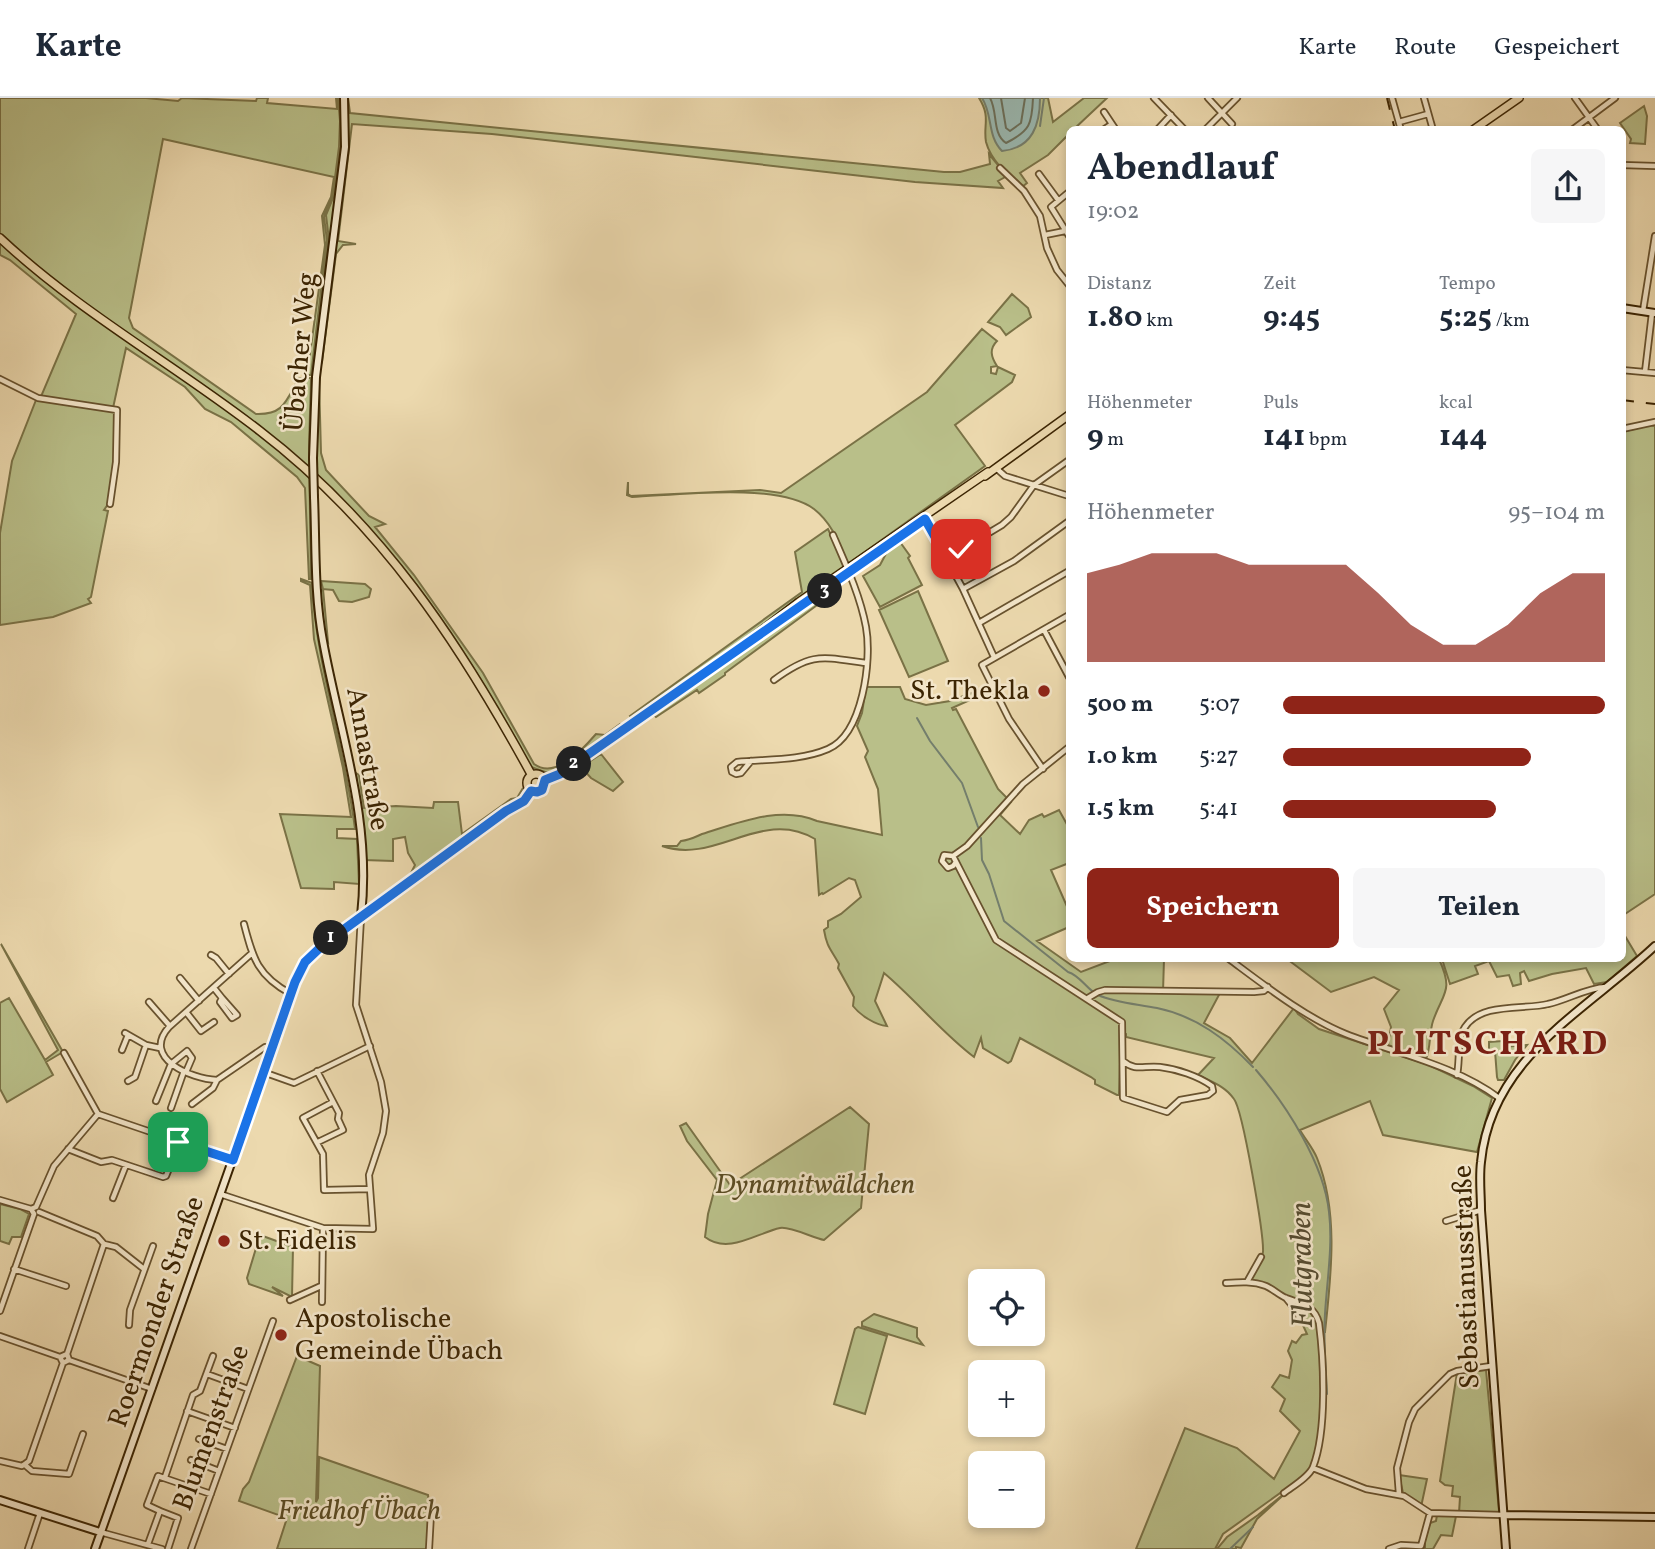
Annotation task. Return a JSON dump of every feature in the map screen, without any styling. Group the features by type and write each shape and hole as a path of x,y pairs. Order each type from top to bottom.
{"main road":[{"name":"Übacher Weg","path":"319,611 313,458 317,366 345,147 344,98"},
{"path":"1479,126 1519,98"},
{"path":"0,238 83,306 262,433 339,502 402,571 448,632 503,720 531,774"},
{"path":"1626,309 1653,313"},
{"path":"545,780 560,774 786,614 817,596 1066,417"},
{"name":"Annastraße","path":"319,611 323,642 357,790 362,855 361,916"},
{"path":"531,774 540,774 545,780"},
{"path":"531,774 526,781 531,791 542,790 545,780"},
{"name":"Roermonder Straße","path":"94,1549 300,972 311,954 506,811 524,801 531,791"},
{"name":"Sebastianusstraße","path":"1506,1549 1481,1210 1482,1151 1499,1098 1516,1069 1536,1047 1655,946"},
{"path":"0,1500 100,1532"},
{"path":"1504,1515 1655,1517"}],"street":[{"path":"1154,98 1182,126"},
{"path":"1208,98 1232,124"},
{"path":"1209,126 1237,98"},
{"path":"1392,98 1400,126"},
{"path":"1424,98 1432,126"},
{"path":"1575,98 1595,126"},
{"path":"1577,126 1615,98"},
{"path":"1104,112 1112,124 1109,126"},
{"path":"1399,122 1428,114"},
{"path":"1161,126 1172,115"},
{"path":"1626,164 1655,166"},
{"path":"1000,168 1024,191 1041,216 1047,248 1057,270 1066,281"},
{"path":"1039,174 1058,200"},
{"path":"1045,235 1065,231 1051,207 1066,194"},
{"path":"1643,312 1655,236"},
{"path":"1646,372 1653,313"},
{"path":"1626,370 1655,373"},
{"path":"0,379 38,398 117,410 116,462 110,503"},
{"path":"1626,428 1655,422"},
{"path":"947,558 1011,517 1034,485 1066,462"},
{"path":"991,469 1066,495"},
{"path":"924,517 963,589 994,657"},
{"path":"963,589 1014,561 1066,523"},
{"path":"751,761 812,754 828,749 841,741 852,727 859,709 868,645 865,624 849,571 833,535"},
{"path":"979,623 1066,573"},
{"path":"1043,769 1009,719 982,665 1066,617"},
{"path":"1044,630 1066,666"},
{"path":"774,680 804,660 817,657 866,663"},
{"path":"1066,750 1023,784 955,858 996,940 1090,996 1121,1021 1124,1037 1123,1061 1123,1098 1167,1112 1180,1100 1208,1095 1213,1091 1209,1083 1190,1075 1161,1067 1135,1069 1123,1061"},
{"path":"220,1194 323,1228 373,1229 369,1175 383,1133 386,1111 381,1082 356,1005 361,916"},
{"path":"244,924 251,954 259,969 267,979 291,995"},
{"path":"251,954 170,1026 162,1037 160,1048 171,1064 185,1072 216,1080 265,1047 272,1049"},
{"path":"211,955 229,974"},
{"path":"1237,962 1319,1020 1340,1031 1427,1062 1499,1098"},
{"path":"180,978 199,1001"},
{"path":"1090,996 1098,992 1254,992 1264,991 1269,986"},
{"path":"1457,1075 1462,1032 1471,1021 1506,1008 1544,1005 1587,990 1607,987"},
{"path":"214,988 222,998"},
{"path":"149,1002 170,1026"},
{"path":"186,1013 201,1031 214,1022"},
{"path":"122,1050 126,1034 146,1045 160,1048"},
{"path":"128,1081 135,1077 146,1045"},
{"path":"263,1073 294,1083 370,1046"},
{"path":"156,1101 171,1064 187,1051 192,1058 171,1108"},
{"path":"64,1053 98,1114 233,1160"},
{"path":"317,1071 339,1113 338,1119 343,1130 318,1143"},
{"path":"192,1104 214,1088 216,1080"},
{"path":"333,1102 303,1118 323,1154 324,1190 370,1189"},
{"path":"0,1311 49,1174 98,1114"},
{"path":"68,1149 101,1162 112,1160 163,1177 166,1176 172,1161"},
{"path":"113,1198 125,1165"},
{"path":"0,1200 97,1236 104,1244 117,1247 144,1269"},
{"path":"1446,1221 1481,1210"},
{"path":"322,1303 323,1228"},
{"path":"25,1465 31,1457 63,1363 68,1357 104,1244"},
{"path":"129,1325 130,1310 153,1246"},
{"path":"1247,1282 1261,1257"},
{"path":"14,1269 66,1286"},
{"path":"1226,1283 1247,1282 1264,1285 1286,1298 1310,1307 1320,1324 1324,1406 1313,1468 1284,1493"},
{"path":"290,1300 321,1286"},
{"path":"1286,1298 1298,1313 1299,1320"},
{"name":"Blumenstraße","path":"191,1549 273,1321"},
{"path":"0,1336 60,1357 68,1357 152,1389"},
{"path":"165,1477 193,1395 200,1391 213,1356"},
{"path":"60,1357 63,1363"},
{"path":"1399,1494 1398,1462 1415,1409 1450,1374 1491,1367"},
{"path":"207,1374 248,1390"},
{"path":"187,1411 235,1428"},
{"path":"0,1461 25,1465 32,1471 69,1474 83,1434"},
{"path":"199,1439 227,1449"},
{"path":"191,1460 219,1471"},
{"path":"1313,1468 1366,1489 1399,1494 1430,1513 1504,1515"},
{"path":"168,1549 178,1518 149,1507 147,1503 156,1477 165,1477 211,1494"},
{"path":"144,1545 160,1511"},
{"path":"28,1549 40,1512"},
{"path":"429,1549 431,1513"},
{"path":"1389,1549 1401,1545 1422,1548 1430,1513"},
{"path":"100,1532 162,1549"}],"green space":[{"path":"0,98 146,98 178,101 182,98 256,101 257,98 268,98 267,103 337,109 338,98 339,147 333,193 324,217 327,240 311,375 307,375 325,245 322,216 331,197 334,177 163,139 129,318 133,328 256,414 266,414 279,409 299,378 311,378 311,579 305,488 297,477 231,422 205,409 185,387 126,348 113,408 113,497 104,510 108,511 91,597 88,599 91,603 53,617 0,625 0,533 12,461 36,400 40,399 76,314 10,260 0,255"},
{"path":"339,98 342,98 343,144 313,373 329,240 326,215 335,193 341,144"},
{"path":"346,98 350,113 944,172 960,172 990,164 989,154 1007,176 998,181 1003,188 915,182 492,134 352,124 338,241 356,244 343,245 336,254 319,369 347,150"},
{"path":"979,98 1048,98 1053,122 1084,98 1107,98 1077,126 1066,126 1066,137 1048,155 1020,173 1027,183 1022,187 1001,167 988,149 985,110"},
{"path":"1644,106 1647,116 1645,144 1630,143 1626,126 1620,123"},
{"path":"1012,294 1028,308 1031,317 1006,335 1000,327 988,322"},
{"path":"982,329 997,341 992,353 997,366 991,367 991,373 996,374 998,367 1015,375 1012,382 955,425 985,466 848,564 826,521 814,509 776,495 700,493 760,490 781,493 927,392"},
{"path":"319,379 321,453 326,470 369,516 385,524 375,527 414,575 483,673 534,764 542,768 560,765 568,761 596,734 605,735 620,724 622,726 563,767 548,773 531,767 472,665 422,592 394,556 316,475 315,437"},
{"path":"1655,426 1655,894 1626,913 1626,431"},
{"path":"628,482 628,494 631,496 699,493 632,497 627,495"},
{"path":"828,529 845,566 632,719 630,716 802,592 795,552"},
{"path":"900,542 910,556 908,558 922,585 880,607 863,576 880,565 888,550"},
{"path":"301,579 312,583 319,645 355,829 337,829 337,838 357,839 359,884 334,882 334,889 301,888 280,814 351,817 343,768 314,639 310,585"},
{"path":"321,581 365,584 371,589 369,597 352,602 339,601 333,590 323,589"},
{"path":"323,589 328,642 323,636 320,592"},
{"path":"918,591 948,661 909,677 879,610"},
{"path":"817,600 820,603 725,675 699,693 697,690 656,717 654,715"},
{"path":"866,687 900,687 905,699 926,705 950,701 988,687 990,691 952,708 956,709 998,789 1011,802 1000,815 1020,834 1029,820 1042,814 1044,817 1059,810 1066,823 1066,864 1051,870 1066,904 1066,928 1037,941 1081,972 1107,962 1164,962 1163,992 1220,993 1204,1023 1230,1038 1252,1063 1294,1008 1319,1029 1429,1065 1492,1098 1477,1152 1383,1135 1370,1101 1300,1130 1317,1158 1324,1179 1331,1222 1329,1289 1325,1332 1321,1332 1321,1421 1315,1455 1305,1474 1286,1491 1223,1534 1215,1549 1136,1549 1185,1428 1237,1448 1274,1479 1300,1431 1280,1411 1285,1399 1272,1387 1280,1375 1289,1378 1292,1360 1288,1351 1292,1341 1296,1343 1302,1335 1307,1334 1296,1310 1275,1293 1274,1288 1248,1281 1263,1252 1257,1199 1234,1099 1222,1088 1198,1075 1214,1058 1126,1037 1126,1034 1121,1033 1117,1095 1095,1084 1091,1077 1020,1038 1008,1063 983,1048 981,1038 974,1057 884,973 875,1001 887,1026 878,1024 853,1006 854,997 838,968 839,964 828,945 824,930 828,927 828,921 861,897 855,880 849,878 819,895 815,839 795,831 776,829 701,848 682,850 662,846 677,846 681,841 730,825 774,815 803,817 882,835 878,789 865,757 868,751 857,726"},
{"path":"601,754 623,782 613,791 591,778 581,767"},
{"path":"356,773 359,775 364,808 433,808 434,802 458,802 462,834 511,799 517,798 523,788 517,799 410,875 415,865 408,853 405,837 393,839 393,861 364,860"},
{"path":"1626,938 1637,956 1607,982 1594,984 1586,968 1529,981 1524,971 1520,973 1521,984 1513,986 1509,975 1497,977 1490,962 1626,962"},
{"path":"1,944 63,1052 46,1062 53,1075 7,1102 0,1089 0,1003 9,998 45,1060 58,1050"},
{"path":"1291,962 1440,962 1446,979 1445,992 1433,1021 1426,1059 1388,1045 1391,1027 1384,1009 1399,990 1374,977 1331,992"},
{"path":"1443,962 1486,962 1475,966 1478,974 1450,984"},
{"path":"1503,1041 1504,1047 1527,1045 1504,1080 1498,1080 1495,1051 1489,1050 1489,1042"},
{"name":"Dynamitwäldchen","path":"850,1107 869,1124 861,1208 824,1240 784,1228 733,1243 723,1244 705,1237 717,1180 687,1141 680,1126 686,1123 730,1185"},
{"path":"0,1204 29,1214 21,1237 12,1237 9,1244 0,1241"},
{"path":"260,1235 293,1247 292,1297 272,1287 283,1296 249,1284 247,1278"},
{"path":"874,1314 917,1328 917,1337 923,1345 862,1326 862,1322"},
{"path":"858,1327 887,1336 865,1414 834,1404 855,1329"},
{"name":"Friedhof Übach","path":"297,1356 320,1366 316,1502 319,1457 428,1495 428,1549 277,1549 287,1518 239,1501 249,1482"},
{"path":"1486,1370 1499,1511 1459,1513 1460,1497 1452,1496 1453,1486 1440,1481 1457,1373"},
{"path":"1399,1475 1427,1479 1421,1507 1403,1493"},
{"path":"1290,1489 1257,1519 1241,1548 1217,1549 1227,1537"},
{"path":"1437,1515 1456,1516 1452,1536 1441,1535 1433,1549 1425,1549 1430,1523 1436,1521"}],"water":[{"path":"982,98 1040,98 1036,125 1028,140 1013,149 1002,151 994,139 988,111"}],"waterway":[{"path":"1040,126 1044,98"},
{"name":"Flutgraben","path":"917,718 930,741 962,783 978,827"},
{"name":"Flutgraben","path":"981,838 982,860 1004,921 1098,995 1185,1017 1221,1038 1253,1067"},
{"name":"Flutgraben","path":"1256,1070 1302,1136 1326,1194 1330,1237 1324,1324 1327,1394"},
{"path":"1230,1549 1253,1527"}],"railway":[{"path":"1387,98 1394,126"},
{"path":"1626,400 1655,404"}],"place":[{"name":"St. Thekla","path":"1044,691"},
{"name":"St. Fidelis","path":"224,1241"},
{"name":"Apostolische Gemeinde Übach","path":"281,1335"}],"district":[{"name":"PLITSCHARD","path":"1488,1045"}],"route":[{"path":"178,1142 233,1160 295,982 311,954 324,944 506,811 524,801 531,791 542,790 545,780 560,774 925,519 947,558 961,549"}]}
